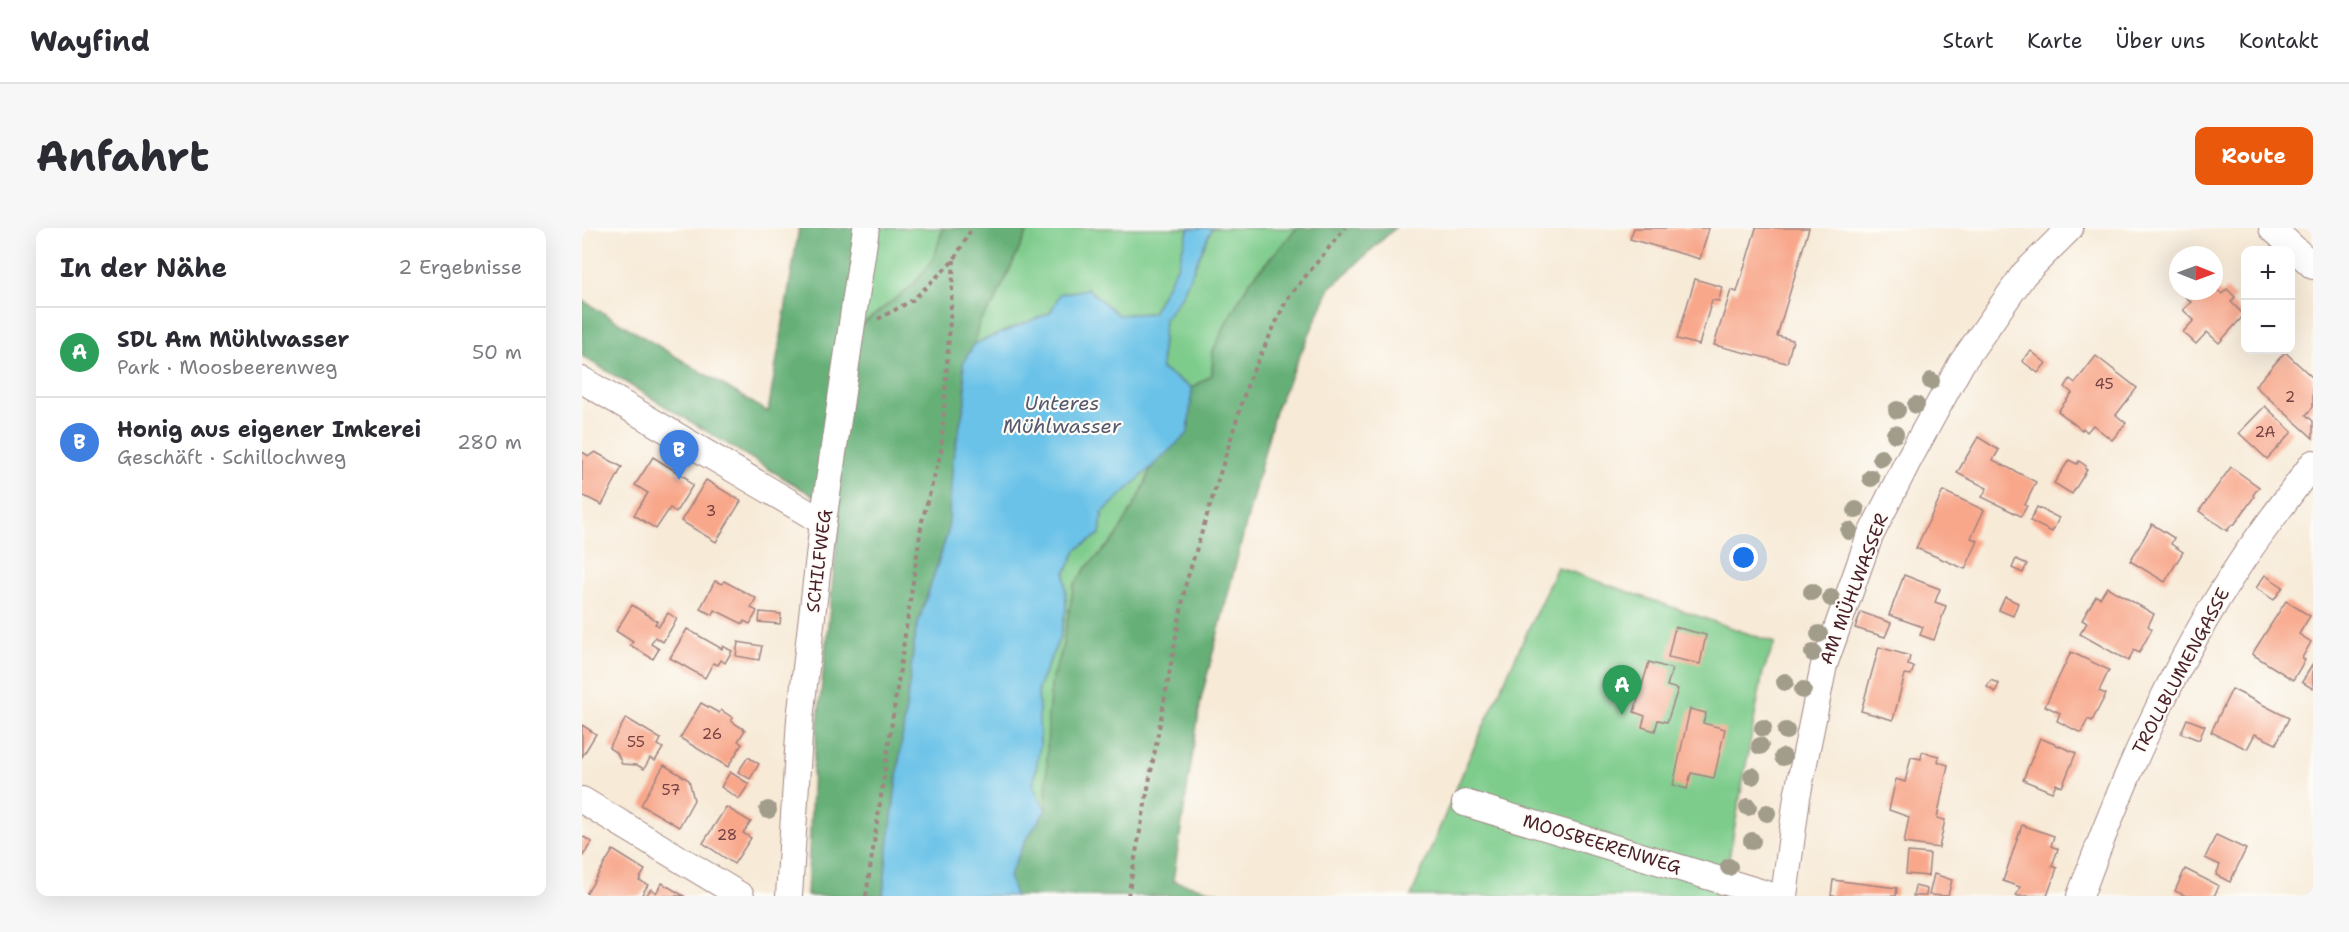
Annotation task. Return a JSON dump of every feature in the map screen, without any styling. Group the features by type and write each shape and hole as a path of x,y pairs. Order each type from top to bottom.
{"street":[{"name":"SCHILFWEG","path":"789,896 800,719 823,522 866,228"},
{"name":"AM MÜHLWASSER","path":"1784,896 1797,797 1824,665 1869,538 1961,364 2024,274 2070,228"},
{"path":"2272,228 2313,266"},
{"path":"582,380 823,522"},
{"name":"TROLLBLUMENGASSE","path":"2080,896 2104,830 2144,736 2185,657 2242,560 2313,463"},
{"path":"582,800 741,896"},
{"name":"MOOSBEERENWEG","path":"1465,803 1773,896"}],"path":[{"path":"851,333 914,300 954,260 972,228"},
{"path":"1128,896 1186,583 1249,380 1287,299 1345,228"},
{"path":"866,896 922,521 941,452 954,260"}],"green space":[{"path":"799,228 866,228 852,332 913,285 934,258 943,228 1029,228 994,303 979,322 974,344 963,363 966,397 953,458 948,532 916,630 883,896 807,896 813,768 840,512 582,356 582,300 768,412"},
{"path":"866,228 943,228 934,259 913,285 851,333"},
{"path":"1029,228 1189,228 1177,267 1152,313 1118,315 1088,289 1060,294 1050,313 974,344 979,322 994,303"},
{"path":"1212,228 1297,228 1250,281 1213,351 1212,375 1192,388 1161,369 1164,319 1182,295"},
{"path":"1297,228 1395,228 1330,288 1275,411 1201,699 1173,881 1233,896 1015,896 1009,876 1025,841 1046,810 1048,716 1052,677 1061,654 1074,585 1086,568 1116,537 1141,493 1153,464 1188,433 1192,388 1212,375 1213,351 1228,319 1250,281"},
{"path":"1153,464 1141,493 1116,537 1086,568 1074,585 1061,654 1052,677 1048,716 1046,810 1033,786 1040,745 1038,688 1060,637 1066,610 1065,573 1077,549 1100,534 1102,513"},
{"path":"1557,567 1775,643 1763,672 1722,896 1411,896 1469,758"}],"water":[{"name":"Unteres Mühlwasser","path":"1189,228 1212,228 1182,295 1164,319 1161,369 1192,388 1188,433 1102,513 1100,534 1077,549 1065,573 1066,610 1060,637 1038,688 1040,745 1033,786 1046,810 1025,841 1009,876 1015,896 883,896 916,630 948,532 953,458 966,397 963,363 974,344 1050,313 1060,294 1088,289 1118,315 1152,313 1177,267"}],"building":[{"path":"1634,228 1709,228 1700,259 1630,239"},
{"path":"1756,228 1809,228 1777,336 1793,340 1787,363 1714,345 1731,290 1737,292"},
{"path":"1695,279 1722,287 1719,301 1712,300 1699,345 1677,339"},
{"path":"2227,289 2235,297 2231,302 2241,312 2241,318 2219,343 2207,332 2196,344 2183,332 2194,320 2183,310 2191,302 2189,300 2223,300 2223,293"},
{"path":"2031,351 2046,363 2038,373 2022,361"},
{"path":"2283,354 2287,354 2313,378 2313,407 2306,415 2313,421 2313,438 2255,386"},
{"path":"2096,356 2137,388 2116,415 2126,423 2112,440 2093,425 2087,432 2083,428 2082,430 2058,411 2072,393 2065,387 2070,379 2075,383"},
{"path":"2265,406 2292,432 2267,459 2239,433"},
{"path":"1978,437 1999,450 1993,460 2036,482 2021,516 1982,497 1987,488 1957,473"},
{"path":"582,452 589,456 595,452 622,467 602,505 582,495"},
{"path":"653,457 688,479 687,481 693,485 676,512 670,508 656,529 634,515 648,493 635,485"},
{"path":"2069,460 2077,464 2079,461 2086,466 2087,470 2072,494 2054,483"},
{"path":"2231,467 2259,487 2234,525 2232,524 2227,531 2199,511"},
{"path":"706,480 741,501 716,542 681,521"},
{"path":"1943,491 1984,510 1971,538 1978,541 1965,569 1916,548"},
{"path":"2037,507 2059,518 2052,532 2030,521"},
{"path":"2152,524 2174,538 2171,544 2183,552 2165,582 2130,561"},
{"path":"2016,559 2027,564 2023,573 2012,568"},
{"path":"1904,575 1940,589 1935,602 1946,606 1934,640 1920,635 1923,627 1889,615"},
{"path":"2265,575 2283,587 2274,600 2256,588"},
{"path":"715,581 722,584 724,581 756,598 751,608 757,611 750,624 744,621 743,624 715,610 713,615 700,609"},
{"path":"2107,587 2154,614 2148,626 2152,629 2139,653 2134,650 2128,661 2080,634 2087,623 2082,620 2096,596 2100,598"},
{"path":"2005,597 2018,603 2013,616 1999,610"},
{"path":"2286,601 2310,616 2299,634 2311,642 2302,658 2305,660 2293,680 2252,654"},
{"path":"632,605 657,621 655,624 659,626 668,613 677,619 663,642 655,637 651,644 659,649 653,659 630,645 633,642 616,631"},
{"path":"760,612 781,614 780,624 759,622"},
{"path":"1861,612 1891,623 1885,637 1855,628"},
{"path":"1675,627 1706,635 1700,664 1668,657"},
{"path":"687,629 722,649 723,646 732,651 725,663 721,660 718,665 713,663 705,678 670,658"},
{"path":"738,642 762,646 759,660 736,656"},
{"path":"1879,647 1910,656 1908,665 1914,667 1911,675 1905,674 1893,720 1861,711"},
{"path":"2071,652 2109,670 2099,691 2106,694 2092,721 2088,719 2081,733 2057,721 2060,713 2045,706"},
{"path":"1649,662 1672,669 1667,686 1678,689 1667,722 1658,720 1655,731 1642,727 1645,716 1634,712"},
{"path":"2313,663 2313,689 2302,682"},
{"path":"1991,680 1999,684 1995,692 1987,687"},
{"path":"2232,689 2289,718 2276,744 2255,734 2247,749 2211,732"},
{"path":"701,703 719,713 721,710 733,718 731,721 745,730 738,741 742,744 728,767 680,738"},
{"path":"1690,709 1706,713 1703,723 1725,729 1714,778 1691,773 1687,789 1673,785"},
{"path":"626,718 661,739 658,745 663,748 655,761 650,758 644,769 637,765 622,764 617,753 609,748"},
{"path":"2187,719 2205,726 2199,740 2181,733"},
{"path":"582,725 596,734 582,757"},
{"path":"2040,738 2076,753 2062,787 2056,784 2052,792 2023,780"},
{"path":"1922,752 1939,756 1938,762 1948,765 1937,818 1945,820 1939,848 1904,843 1909,817 1889,810 1896,779 1905,782 1911,757 1921,759"},
{"path":"748,757 759,764 750,779 738,772"},
{"path":"664,765 689,780 694,800 679,827 641,805"},
{"path":"730,772 749,784 739,799 721,787"},
{"path":"726,807 751,822 743,833 751,838 734,864 703,843"},
{"path":"2022,825 2054,836 2051,846 2058,849 2052,866 2057,868 2047,896 2016,896 2020,887 2003,881"},
{"path":"2216,835 2246,849 2230,882 2216,875 2220,865 2205,858"},
{"path":"582,836 592,842 582,857"},
{"path":"613,850 645,870 639,880 648,885 641,896 585,896"},
{"path":"1908,852 1930,854 1928,876 1906,874"},
{"path":"2185,869 2219,886 2214,896 2186,896 2175,891"},
{"path":"1934,874 1952,880 1948,896 1929,895"},
{"path":"1833,880 1897,888 1896,896 1831,896"},
{"path":"662,883 684,896 646,896 651,889 656,893"},
{"path":"1915,886 1927,889 1926,896 1913,896"}],"place":[{"name":"Honig aus eigener Imkerei","path":"679,480"},
{"name":"SDL Am Mühlwasser","path":"1622,715"}]}
